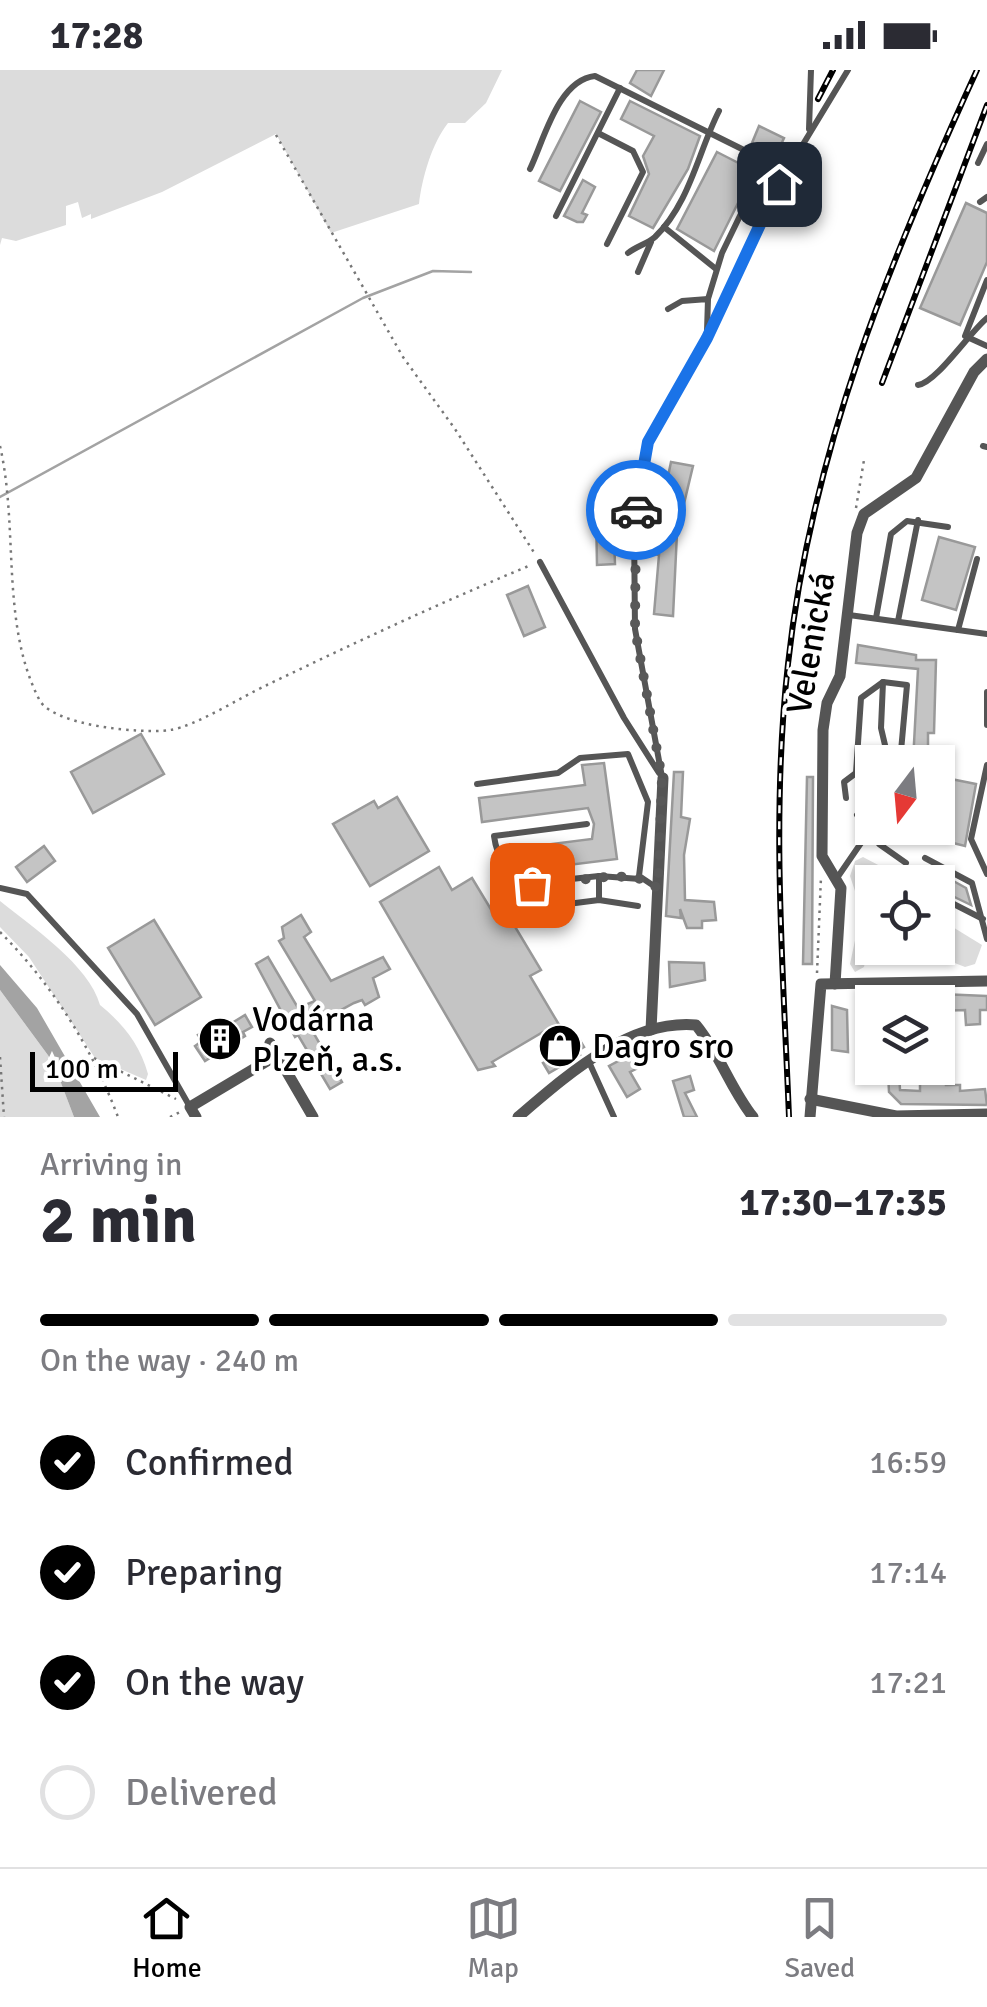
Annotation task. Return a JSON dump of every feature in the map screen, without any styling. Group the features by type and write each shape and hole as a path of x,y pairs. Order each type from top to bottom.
{"street":[{"name":"Velenická","path":"837,878 828,866 820,837 822,730 827,703 840,676 857,533 864,514 916,478 974,372 987,359"},
{"path":"651,1030 662,778"},
{"path":"835,984 842,920 837,878"},
{"path":"810,1117 821,984 987,981"},
{"path":"518,1117 588,1062 672,1023 696,1026 713,1046 730,1087 753,1117"},
{"path":"270,1043 313,1117"},
{"path":"193,1112 277,1055"},
{"path":"810,1099 896,1116 987,1114"}],"lane":[{"path":"808,130 811,70"},
{"path":"662,778 635,629 634,524 648,442 707,338 808,130 848,70"},
{"path":"530,169 572,86 595,76 756,156 779,184"},
{"path":"556,216 620,88"},
{"path":"628,253 651,241 664,227 682,198 719,111"},
{"path":"598,133 633,151 643,172 608,244"},
{"path":"978,163 987,144"},
{"path":"707,338 708,299 716,269 764,166"},
{"path":"664,227 716,269"},
{"path":"638,272 651,241"},
{"path":"966,336 987,280"},
{"path":"668,309 682,302 708,299"},
{"path":"918,385 936,377 966,336 987,318"},
{"path":"966,336 987,346"},
{"path":"898,621 918,520"},
{"path":"876,618 891,534 907,522 918,520 948,527"},
{"path":"958,630 975,558 987,559"},
{"path":"540,562 624,718 662,778"},
{"path":"848,614 987,634"},
{"path":"883,682 881,728 886,745"},
{"path":"858,745 861,698 883,682 907,685 902,745"},
{"path":"987,692 987,725"},
{"path":"477,784 558,774 580,758 628,754 648,802 641,879"},
{"path":"987,765 971,840 987,874"},
{"path":"846,798 844,782 855,775"},
{"path":"587,824 494,836 496,852 504,867 525,884 599,876 641,879 658,888"},
{"path":"837,878 860,845"},
{"path":"887,845 906,863"},
{"path":"925,858 972,883 987,938"},
{"path":"599,876 599,900"},
{"path":"0,888 27,894 137,1014 193,1112"},
{"path":"552,906 599,900 638,906"},
{"path":"955,905 984,920"},
{"path":"588,1062 614,1117"}],"path":[{"path":"0,446 7,476 19,648 40,701 51,713 74,723 171,730 436,604 540,562 455,429 402,357 276,135"},
{"path":"857,533 854,518 864,460"},
{"path":"821,984 817,972 820,881 828,866"},
{"path":"0,932 61,1005 91,1056 118,1117"},
{"path":"91,1056 193,1112"},
{"path":"0,1057 4,1117"},
{"path":"170,1117 177,1117"}],"shaded area":[{"path":"0,70 502,70 486,103 465,123 448,123 442,131 429,161 419,204 331,233 276,134 162,192 91,219 91,214 82,218 78,202 66,206 66,225 16,241 2,238 0,245"},
{"path":"863,857 878,865 855,865 855,891 850,876 855,861"},
{"path":"0,901 72,961 100,1005 135,1044 145,1063 146,1080 95,1058 29,957 0,927"},
{"path":"955,928 982,945 975,964 965,967 955,963"},
{"path":"855,940 855,965 864,965 855,972 850,964"},
{"path":"0,965 37,1008 100,1117 74,1117 53,1062 0,990"},
{"path":"0,990 53,1062 74,1117 0,1117"}],"building":[{"path":"637,70 664,70 651,96 630,83"},
{"path":"580,101 601,112 560,191 539,181"},
{"path":"630,101 700,136 688,169 653,228 629,216 649,174 643,156 654,136 621,119"},
{"path":"759,126 784,138 776,155 752,143"},
{"path":"717,152 754,171 714,251 677,229"},
{"path":"583,180 595,187 582,213 587,215 583,222 577,222 564,216"},
{"path":"966,203 987,213 987,262 960,325 920,308"},
{"path":"671,462 693,466 677,533 673,616 654,614 659,555 652,553"},
{"path":"596,511 613,511 615,564 597,565"},
{"path":"939,537 975,547 956,610 922,600"},
{"path":"528,586 545,627 524,636 507,595"},
{"path":"858,645 916,655 916,660 936,660 934,733 928,733 928,745 914,745 918,669 856,663"},
{"path":"141,734 164,774 93,813 71,772"},
{"path":"604,763 617,859 520,871 514,865 512,849 592,839 594,824 588,808 482,822 479,798 585,785 582,765"},
{"path":"674,772 683,772 681,817 690,819 684,855 685,900 714,902 716,920 702,921 702,928 687,928 680,909 681,918 666,916"},
{"path":"807,777 813,777 812,964 803,964"},
{"path":"955,780 976,784 965,846 955,844"},
{"path":"397,797 429,851 370,886 333,824 374,801 378,808"},
{"path":"44,846 55,861 27,882 16,867"},
{"path":"439,867 452,890 472,878 498,921 508,915 541,970 530,976 568,1036 575,1032 584,1047 577,1051 580,1055 549,1073 543,1063 557,1055 543,1032 492,1062 495,1066 478,1070 380,902"},
{"path":"955,882 966,888 971,905 955,897"},
{"path":"301,915 311,932 304,937 331,981 383,957 390,969 373,978 379,997 365,1005 362,1000 354,1003 310,1027 342,1082 330,1089 298,1035 295,1037 256,964 268,957 298,1008 315,1001 279,941 284,938 282,927"},
{"path":"154,920 201,997 155,1025 108,948"},
{"path":"669,962 704,963 705,980 670,987"},
{"path":"955,995 987,996 987,1010 980,1010 980,1024 966,1025 965,1010 955,1010"},
{"path":"832,1006 847,1010 848,1052 832,1050"},
{"name":"Vodárna Plzeň, a.s.","path":"245,1015 252,1027 243,1032 245,1036 205,1061 195,1046 202,1041 198,1035 205,1031 209,1037"},
{"path":"628,1056 636,1069 630,1072 640,1089 627,1097 609,1066"},
{"path":"690,1076 694,1090 685,1093 697,1117 684,1117 673,1081"},
{"path":"889,1085 920,1091 920,1085 960,1085 960,1091 985,1089 987,1105 901,1104 889,1092"}],"waterway":[{"path":"0,497 363,298 433,271 471,272"}],"railway":[{"path":"818,99 833,70"},
{"path":"789,1117 780,777 788,664 799,585 815,509 858,360 914,214 977,70"},
{"path":"882,383 987,105"}],"way so far":[{"path":"532,885 616,876 641,879 658,888 662,778 635,629 636,510"}],"place":[{"name":"Vodárna Plzeň, a.s.","path":"220,1039"},
{"name":"Dagro sro","path":"560,1046"}],"route":[{"path":"636,510 648,442 707,338 779,184"}]}
